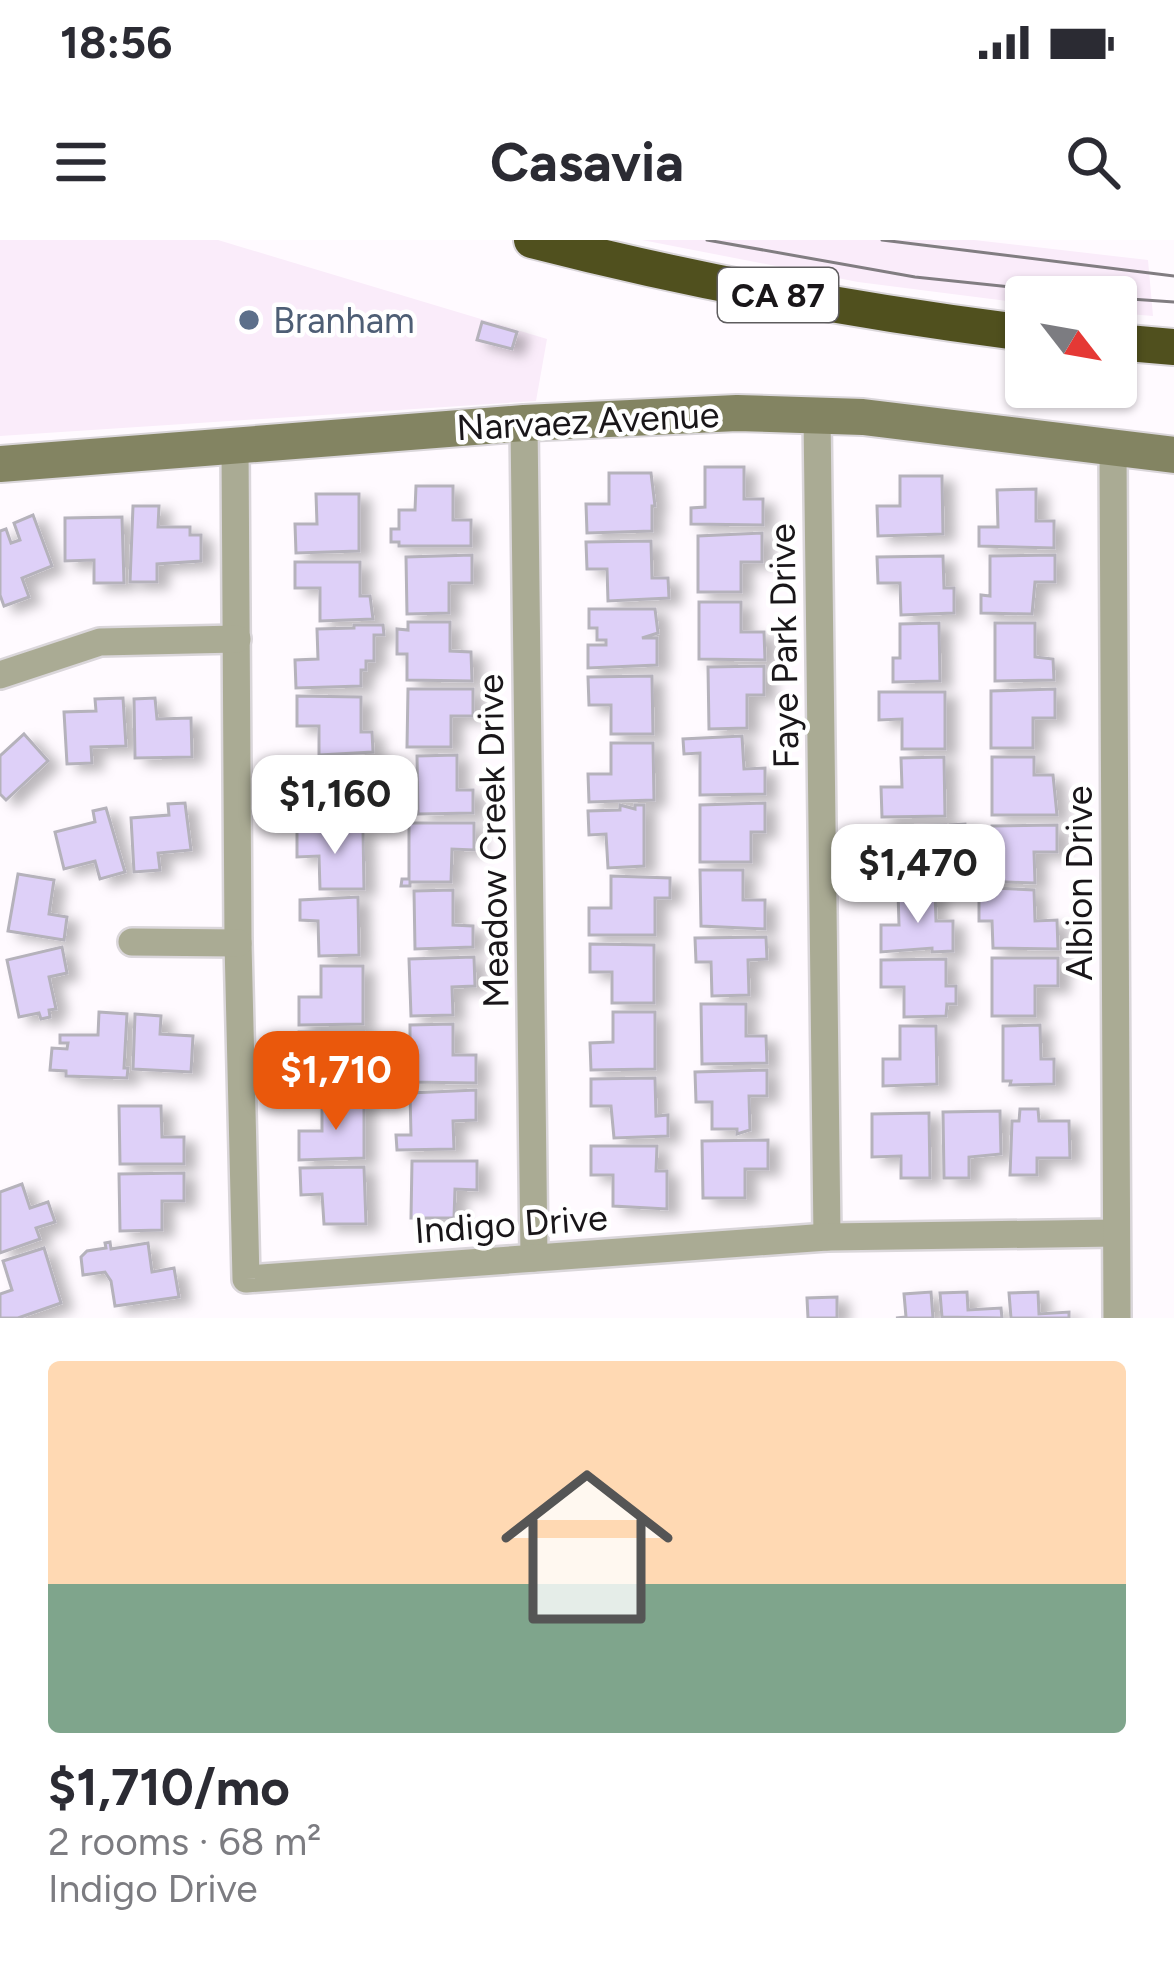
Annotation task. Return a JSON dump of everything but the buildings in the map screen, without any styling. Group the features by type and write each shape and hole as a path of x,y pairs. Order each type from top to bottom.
{"highway":[{"name":"CA 87","path":"532,240 722,285 1005,331"},
{"path":"1137,344 1174,347"}],"street":[{"name":"Narvaez Avenue","path":"0,464 524,424 737,413 817,414 1174,454"},
{"name":"Faye Park Drive","path":"817,414 826,1237"},
{"name":"Meadow Creek Drive","path":"524,424 535,1258"},
{"name":"Indigo Drive","path":"235,445 246,1279 826,1237 1116,1233"},
{"name":"Albion Drive","path":"1113,448 1117,1318"},
{"path":"0,675 100,642 237,639"},
{"path":"132,942 238,943"}],"shaded area":[{"path":"0,240 218,240 547,339 536,401 0,436"},
{"path":"642,240 974,240 1148,260 1153,316 1137,315 1137,276 1005,276 1005,301 858,282"}],"tram line":[{"path":"707,240 915,277 1005,286"},
{"path":"882,240 1174,276"},
{"path":"1137,299 1174,302"}],"place":[{"name":"Branham","path":"249,320"}]}
